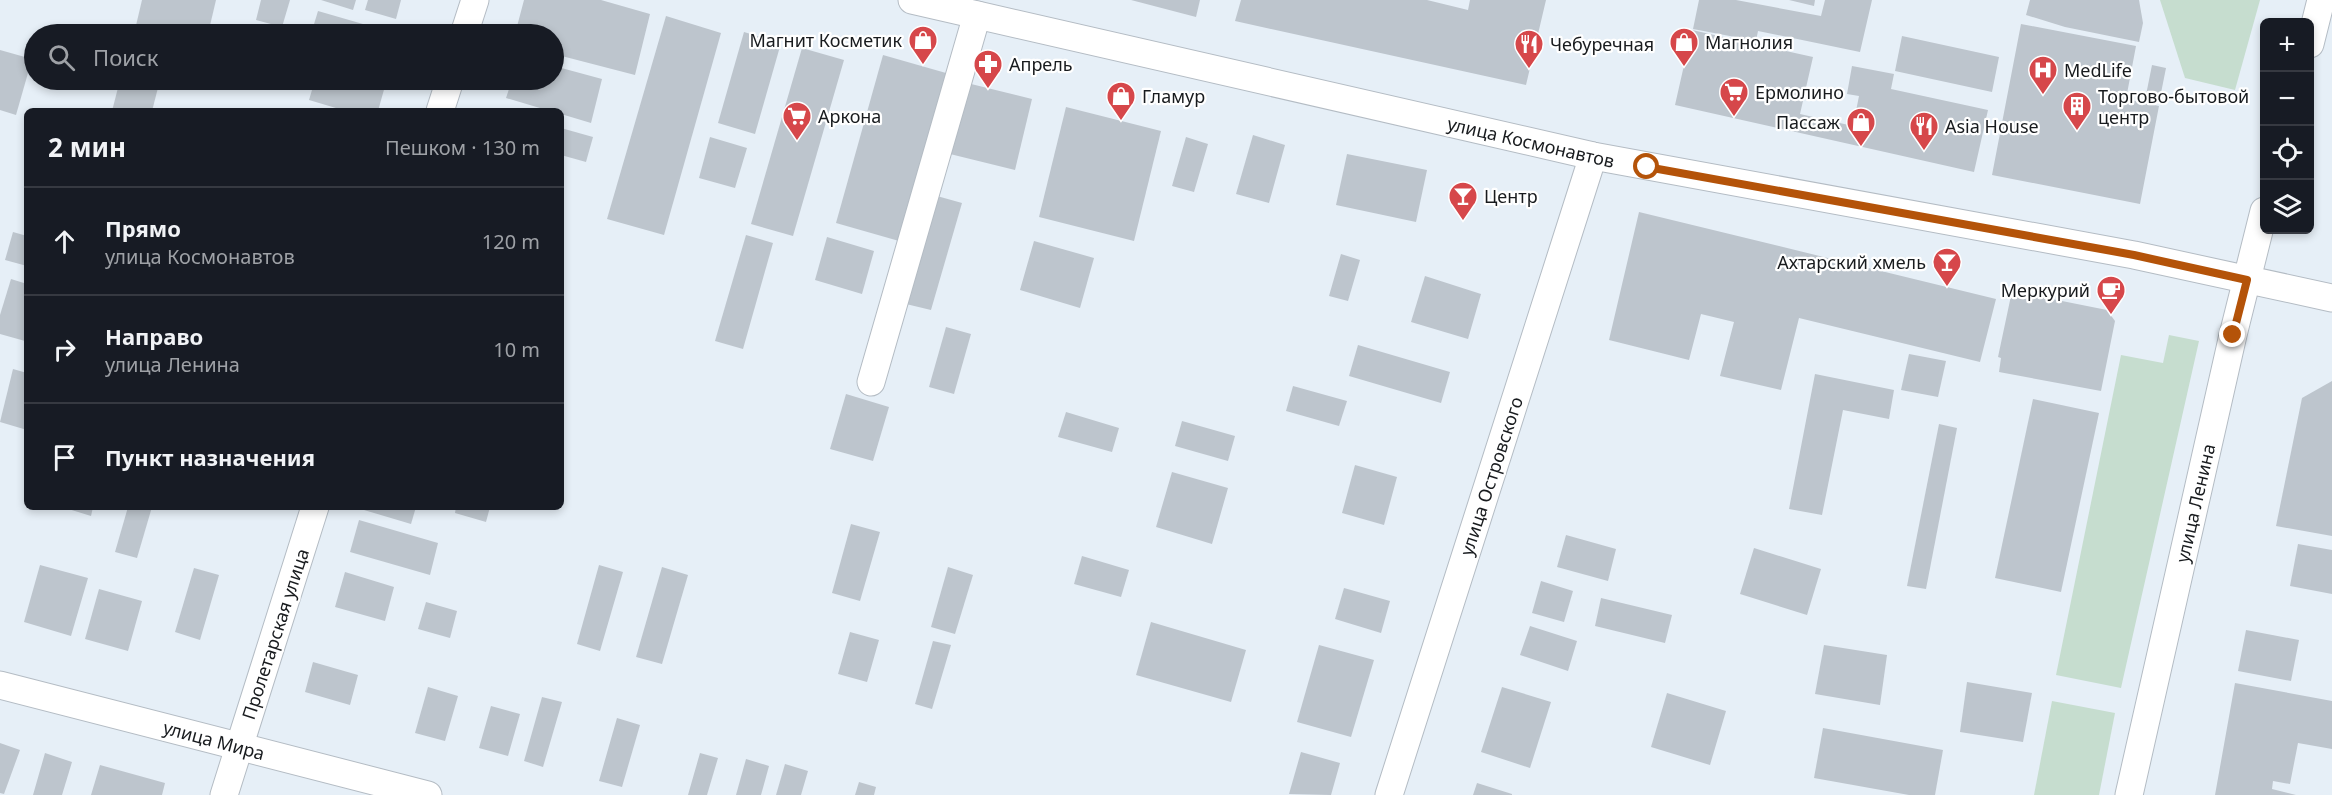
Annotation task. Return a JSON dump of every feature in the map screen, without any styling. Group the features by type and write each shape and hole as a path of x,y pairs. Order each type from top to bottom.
{"street":[{"path":"467,24 475,0"},
{"name":"улица Космонавтов","path":"912,0 1593,156 2134,255 2332,298"},
{"path":"2314,28 2321,0"},
{"path":"871,382 978,15"},
{"path":"441,108 447,90"},
{"name":"улица Островского","path":"1389,795 1593,156"},
{"name":"улица Ленина","path":"2129,795 2260,230"},
{"name":"Пролетарская улица","path":"224,795 314,510"},
{"name":"улица Мира","path":"0,685 428,795"}],"green space":[{"path":"2160,0 2260,0 2235,90 2185,78"},
{"path":"2169,335 2199,341 2121,688 2056,675 2121,355 2163,363"},
{"path":"2052,701 2115,713 2099,795 2034,795"}],"building":[{"path":"142,0 216,0 210,24 136,24"},
{"path":"261,0 290,0 283,24 256,20"},
{"path":"321,0 356,0 353,10"},
{"path":"368,0 401,0 396,19 365,10"},
{"path":"524,0 601,0 650,14 635,75 564,57 564,24 518,24"},
{"path":"1131,0 1200,0 1196,17"},
{"path":"1241,0 1427,0 1468,10 1470,0 1546,0 1526,85 1235,21"},
{"path":"1699,0 1736,0 1821,16 1825,0 1872,0 1860,52 1758,31 1756,41 1693,29"},
{"path":"1789,0 1815,0 1814,6"},
{"path":"2030,0 2139,0 2143,23 2139,42 2065,27 2026,15"},
{"path":"318,11 363,24 314,24"},
{"path":"666,16 721,33 664,235 607,219"},
{"name":"Торгово-бытовой центр","path":"2021,24 2136,46 2126,99 2159,106 2140,204 1992,175"},
{"path":"1692,30 1813,57 1800,114 1853,126 1859,96 1847,94 1852,66 1894,74 1891,89 1988,110 1974,172 1675,105"},
{"path":"744,32 781,43 755,134 718,123"},
{"path":"1902,36 1999,57 1992,92 1895,71"},
{"name":"Аркона","path":"802,48 844,60 793,236 751,224"},
{"path":"0,50 24,57 24,87 16,115 0,110"},
{"path":"883,55 953,75 906,243 836,223"},
{"path":"2152,65 2166,68 2159,103 2145,100"},
{"path":"564,69 602,79 591,123 564,115 564,108 540,108 506,98 509,90 564,90"},
{"path":"967,83 1032,99 1015,170 950,154"},
{"path":"117,90 157,90 153,108 113,108"},
{"path":"312,90 384,90 379,108 336,108 309,100"},
{"path":"1066,107 1161,131 1134,241 1039,217"},
{"path":"564,129 593,137 586,162 564,156"},
{"path":"1253,135 1285,145 1269,203 1236,194"},
{"path":"710,137 747,148 735,188 699,178"},
{"path":"1186,137 1208,144 1194,192 1172,186"},
{"path":"1347,154 1427,170 1416,222 1336,205"},
{"path":"937,196 962,203 931,310 906,304"},
{"path":"1639,212 1996,299 1980,362 1799,318 1781,390 1720,376 1734,322 1701,314 1689,360 1609,340"},
{"path":"13,232 24,235 24,265 5,260"},
{"path":"746,235 773,243 743,349 715,341"},
{"path":"827,237 874,251 862,294 815,280"},
{"path":"1034,241 1094,258 1080,308 1020,290"},
{"path":"1341,254 1360,260 1348,301 1329,296"},
{"path":"1425,276 1481,294 1468,339 1411,322"},
{"path":"11,279 24,283 24,341 0,334 0,315"},
{"path":"2012,291 2107,310 2115,321 2101,391 1999,372 2001,358 1998,357"},
{"path":"946,327 971,334 954,394 929,387"},
{"path":"1358,345 1450,372 1441,403 1349,376"},
{"path":"1909,354 1946,361 1938,397 1901,390"},
{"path":"13,369 24,372 24,429 0,422"},
{"path":"1815,374 1894,390 1889,419 1843,410 1822,515 1789,509"},
{"path":"2332,381 2332,536 2276,526 2302,398"},
{"path":"1293,386 1347,401 1339,426 1286,411"},
{"path":"846,394 889,407 873,461 830,449"},
{"path":"2033,399 2099,413 2061,592 1995,578"},
{"path":"1066,412 1119,428 1112,452 1058,437"},
{"path":"1182,421 1235,436 1228,461 1175,446"},
{"path":"1939,424 1957,428 1926,589 1907,586"},
{"path":"1355,465 1397,477 1384,525 1342,513"},
{"path":"1172,472 1228,488 1212,544 1156,527"},
{"path":"72,510 92,510 91,516"},
{"path":"127,510 151,510 137,558 115,552"},
{"path":"364,510 415,510 411,524"},
{"path":"456,510 489,510 486,522 455,513"},
{"path":"359,520 438,543 430,575 350,552"},
{"path":"851,524 880,532 860,601 832,593"},
{"path":"1566,535 1616,549 1608,581 1557,567"},
{"path":"2298,544 2332,550 2332,594 2290,586"},
{"path":"1754,548 1821,569 1807,615 1740,594"},
{"path":"1082,556 1129,570 1121,597 1074,584"},
{"path":"40,565 88,578 71,636 24,622"},
{"path":"599,565 623,572 600,651 577,644"},
{"path":"662,567 688,575 662,664 636,657"},
{"path":"948,567 973,575 955,634 931,627"},
{"path":"194,568 219,575 200,640 175,632"},
{"path":"345,572 394,587 385,621 335,607"},
{"path":"1541,581 1573,591 1564,622 1532,613"},
{"path":"1344,588 1390,601 1381,633 1335,619"},
{"path":"99,589 142,601 128,651 85,639"},
{"path":"1601,598 1672,615 1665,643 1595,626"},
{"path":"426,602 457,611 450,638 418,629"},
{"path":"1151,622 1246,650 1231,702 1136,675"},
{"path":"1530,626 1577,641 1568,671 1520,655"},
{"path":"2246,630 2299,640 2291,681 2238,671"},
{"path":"850,632 879,640 867,682 838,674"},
{"path":"933,641 951,645 932,709 915,704"},
{"path":"1319,645 1374,660 1351,737 1297,722"},
{"path":"1824,645 1887,655 1880,705 1815,694"},
{"path":"313,662 358,675 350,705 305,692"},
{"path":"1967,682 2032,693 2023,742 1960,732"},
{"path":"2235,683 2332,701 2332,749 2298,743 2290,784 2273,781 2272,789 2296,795 2215,795"},
{"path":"428,687 458,696 445,741 415,733"},
{"path":"1502,687 1551,702 1530,768 1481,752"},
{"path":"1667,693 1726,711 1710,765 1651,747"},
{"path":"542,697 562,702 543,767 524,761"},
{"path":"491,706 520,714 508,756 479,748"},
{"path":"617,718 640,725 622,787 599,781"},
{"path":"1823,728 1943,750 1935,795 1909,795 1814,778"},
{"path":"0,743 20,750 4,794 0,793"},
{"path":"1301,752 1340,763 1331,795 1289,794"},
{"path":"45,753 72,762 62,795 33,795"},
{"path":"700,753 718,758 707,795 688,795"},
{"path":"746,759 769,766 761,795 736,795"},
{"path":"785,764 808,771 801,795 776,795"},
{"path":"100,765 165,783 162,795 91,795"},
{"path":"859,782 876,787 874,795 855,795"},
{"path":"1477,783 1512,794 1512,795 1473,795"}],"place":[{"name":"Магнит Косметик","path":"923,66"},
{"name":"Магнолия","path":"1684,68"},
{"name":"Чебуречная","path":"1529,70"},
{"name":"Апрель","path":"988,90"},
{"name":"MedLife","path":"2043,96"},
{"name":"Ермолино","path":"1734,118"},
{"name":"Гламур","path":"1121,122"},
{"name":"Торгово-бытовой центр","path":"2077,132"},
{"name":"Аркона","path":"797,142"},
{"name":"Пассаж","path":"1861,148"},
{"name":"Asia House","path":"1924,152"},
{"name":"Центр","path":"1463,222"},
{"name":"Ахтарский хмель","path":"1947,288"},
{"name":"Меркурий","path":"2111,316"}],"route":[{"path":"1647,167 2134,255 2247,280 2233,335"}]}
